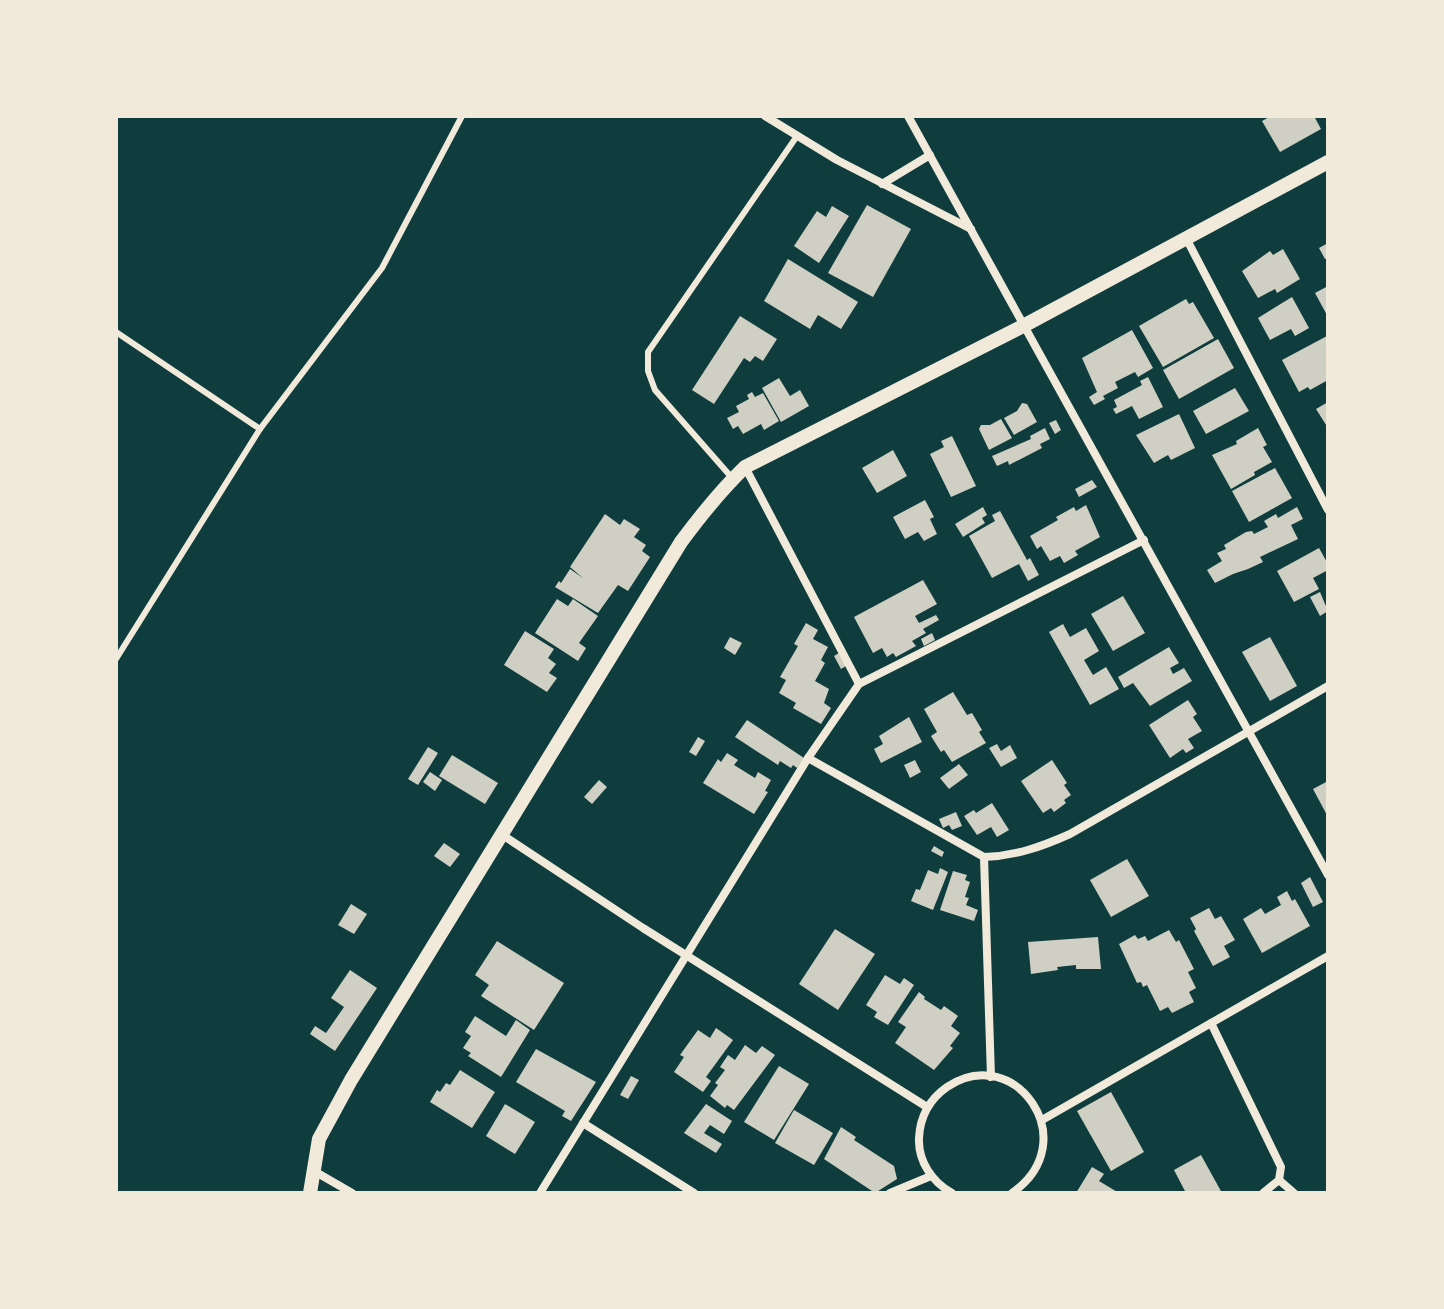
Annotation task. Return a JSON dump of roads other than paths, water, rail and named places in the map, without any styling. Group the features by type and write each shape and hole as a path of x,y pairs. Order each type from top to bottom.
{"street":[{"path":"765,116 882,184 972,230"},
{"path":"908,116 1328,875"},
{"path":"882,184 930,155"},
{"path":"310,1193 319,1139 351,1080 681,542 714,498 745,467 1025,325 1328,162"},
{"path":"1186,238 1328,510"},
{"path":"745,467 859,684"},
{"path":"540,1193 808,758 859,684 1144,540"},
{"path":"808,758 984,857 1006,856 1039,848 1070,834 1248,729 1328,686"},
{"path":"501,834 927,1107"},
{"path":"984,857 991,1077"},
{"path":"1042,1120 1328,956"},
{"path":"1211,1023 1281,1167 1279,1180 1263,1193"},
{"path":"952,1193 931,1176 922,1160 920,1124 927,1107 954,1082 972,1077 991,1077 1023,1091 1042,1120 1045,1137 1043,1154 1025,1184 1012,1193"},
{"path":"583,1123 694,1193"},
{"path":"314,1171 352,1193"},
{"path":"890,1193 931,1176"},
{"path":"1279,1180 1294,1193"}],"lane":[{"path":"116,659 260,429 382,268 462,116"},
{"path":"733,479 655,390 648,371 648,352 797,136"},
{"path":"116,332 260,429"}]}
